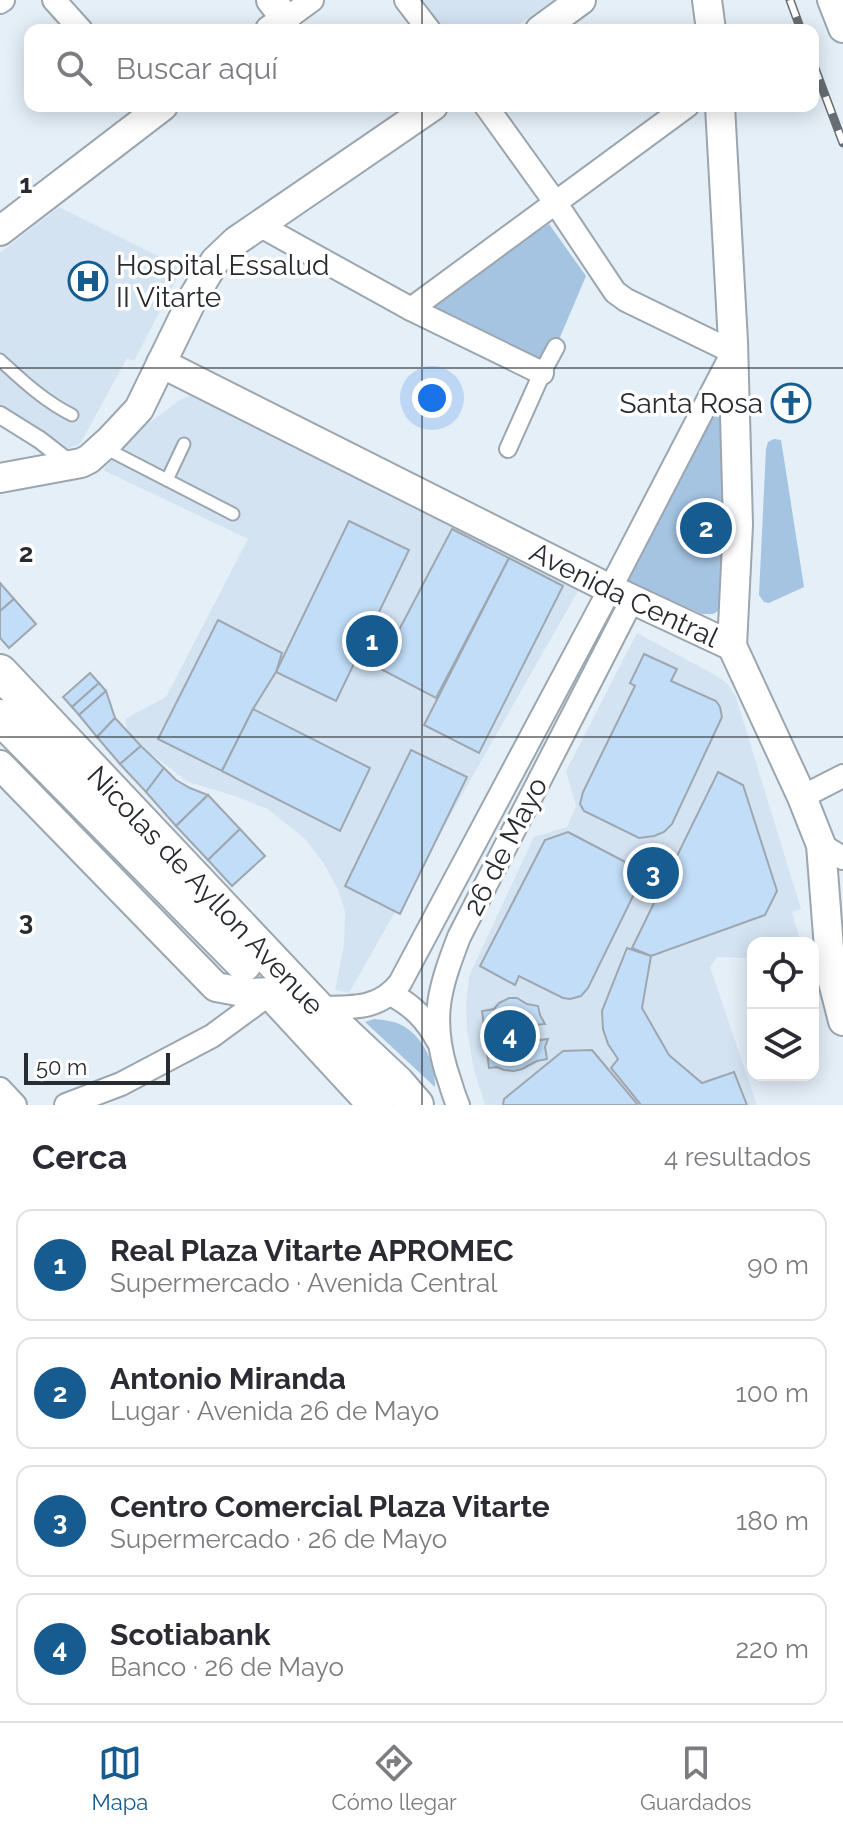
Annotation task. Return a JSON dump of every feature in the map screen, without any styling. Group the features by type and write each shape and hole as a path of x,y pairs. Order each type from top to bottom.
{"main road":[{"name":"Nicolas de Ayllon Avenue","path":"0,672 317,1008 396,1098"},
{"name":"Nicolas de Ayllon Avenue","path":"6,737 272,992 396,1098"}],"street":[{"path":"54,0 76,24"},
{"path":"276,16 312,0"},
{"path":"406,0 424,24"},
{"path":"548,24 581,0"},
{"path":"707,0 710,24"},
{"path":"832,0 843,28"},
{"path":"0,231 151,112"},
{"path":"0,478 89,459 139,409 194,296 215,261 236,241 424,112"},
{"path":"490,112 621,297 733,352"},
{"path":"411,309 679,112"},
{"path":"720,112 733,352 738,525 732,646"},
{"path":"259,225 411,309 542,373"},
{"path":"508,449 556,347"},
{"path":"621,595 733,352"},
{"name":"Avenida Central","path":"161,363 621,595 732,646 833,861 831,974 843,1021"},
{"path":"0,415 72,465"},
{"name":"26 de Mayo","path":"391,994 621,595"},
{"name":"26 de Mayo","path":"458,1105 439,1042 437,1013 441,987 459,937 621,595"},
{"path":"802,797 843,776"},
{"path":"66,1105 121,1084 212,1036 272,992"},
{"path":"317,1008 356,1007 391,994 420,1014 439,1042"},
{"path":"0,1089 15,1105"},
{"path":"396,1098 432,1105"}],"lane":[{"path":"0,360 34,392 72,415"},
{"path":"167,480 184,444"},
{"path":"102,447 233,514"}],"shaded area":[{"path":"419,0 554,0 520,24 436,24"},
{"path":"59,207 182,268 134,361 127,358 80,444 67,449 0,406 0,253"},
{"path":"549,224 586,276 555,349 545,359 539,360 426,305"},
{"path":"193,394 581,586 349,993 335,990 344,945 345,912 338,889 306,840 268,809 188,782 149,752 127,729 125,719 166,697 248,539 103,470 135,433"},
{"path":"715,415 725,421 730,431 721,609 713,614 702,614 629,582 626,570 705,416"},
{"path":"781,440 804,587 769,603 759,595 766,449 768,442"},
{"path":"637,633 717,676 727,683 736,697 801,909 792,912 799,937 747,937 747,958 717,957 710,967 757,1105 485,1105 474,1070 467,1029 469,976 534,837 567,827 576,806 566,771"},
{"path":"374,1019 401,1025 418,1038 431,1062 435,1087 365,1022"}],"building":[{"path":"349,521 409,550 336,701 276,672"},
{"path":"452,529 509,558 436,698 379,668"},
{"path":"509,558 563,586 479,753 424,725"},
{"path":"0,583 14,599 0,611"},
{"path":"14,599 36,624 9,648 0,638 0,611"},
{"path":"218,620 282,653 276,672 253,709 222,771 158,739"},
{"path":"644,654 677,669 671,681 716,701 722,717 672,824 664,832 639,838 584,811 580,804 635,686 630,683"},
{"path":"90,673 99,683 72,707 63,697"},
{"path":"99,683 106,691 79,715 72,707"},
{"path":"106,691 115,718 97,737 79,715"},
{"path":"253,709 370,768 340,831 222,771"},
{"path":"115,718 141,746 120,764 97,737"},
{"path":"141,746 164,768 146,792 120,764"},
{"path":"411,750 467,777 400,914 345,886"},
{"path":"164,768 176,780 208,795 176,826 146,792"},
{"path":"718,772 743,785 777,891 765,915 651,956 632,948"},
{"path":"208,795 240,829 208,860 176,826"},
{"path":"240,829 265,856 232,886 208,860"},
{"path":"568,832 633,866 637,881 637,888 588,988 581,996 570,999 519,976 515,985 480,966 545,840"},
{"path":"627,948 651,956 642,1008 669,1055 702,1083 734,1072 747,1105 641,1105 611,1068 618,1059 603,1029 602,1011"},
{"path":"509,998 538,1006 545,1024 525,1026 526,1042 548,1039 545,1047 547,1059 514,1071 489,1068 486,1044 495,1043 493,1031 485,1032 482,1011 494,1009"},
{"path":"592,1050 638,1105 503,1105 504,1099 563,1051"}],"railway":[{"path":"790,0 799,24"},
{"path":"819,79 843,143"}],"place":[{"name":"Hospital Essalud II Vitarte","path":"88,281"},
{"name":"Santa Rosa","path":"791,403"},
{"name":"Antonio Miranda","path":"706,528"},
{"name":"Real Plaza Vitarte APROMEC","path":"372,641"},
{"name":"Centro Comercial Plaza Vitarte","path":"653,873"},
{"name":"Scotiabank","path":"510,1036"}]}
